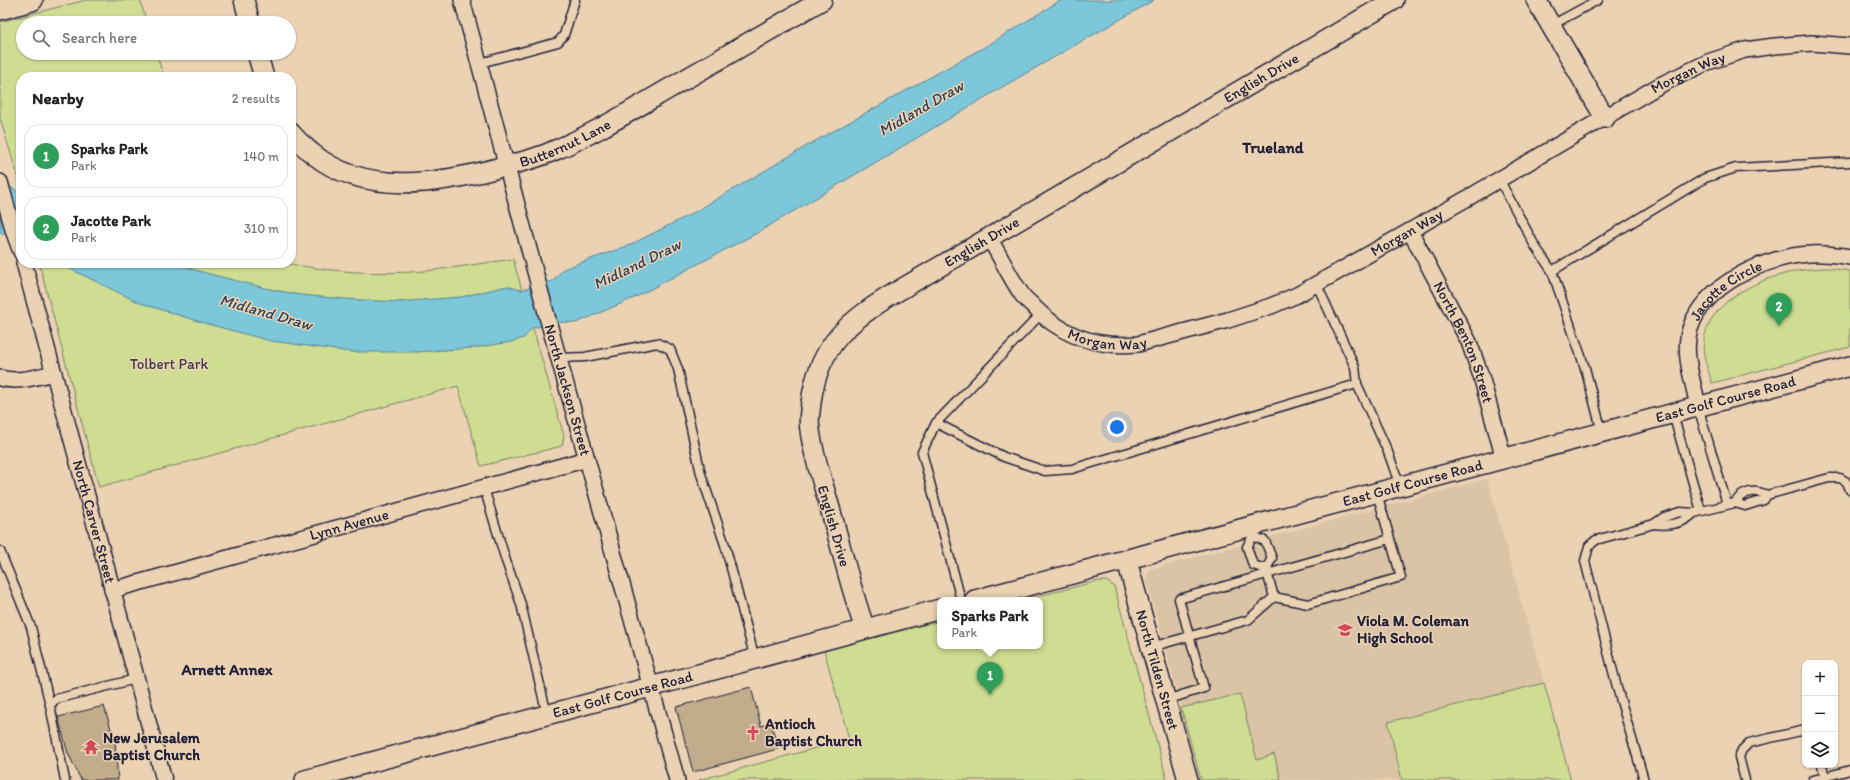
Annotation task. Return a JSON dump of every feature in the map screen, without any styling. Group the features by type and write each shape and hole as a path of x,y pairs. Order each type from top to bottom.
{"main road":[{"path":"0,9 32,0"}],"street":[{"path":"244,0 248,16"},
{"name":"North Jackson Street","path":"462,0 551,331 677,780"},
{"name":"Butternut Lane","path":"296,138 302,145 327,164 350,175 376,181 397,183 431,180 472,174 507,166 552,152 596,131 822,0"},
{"name":"English Drive","path":"865,629 854,598 832,521 811,438 809,417 816,379 832,344 846,327 887,297 1394,0"},
{"path":"1536,0 1605,118"},
{"name":"Morgan Way","path":"989,238 1024,297 1041,314 1073,336 1107,344 1130,345 1174,335 1283,302 1317,285 1676,77 1708,62 1744,50 1812,43 1850,46"},
{"path":"259,60 263,72"},
{"path":"0,182 16,239"},
{"name":"North Benton Street","path":"1410,231 1469,342 1481,376 1504,459"},
{"name":"Jacotte Circle","path":"1698,407 1688,356 1689,330 1700,309 1715,293 1742,274 1766,263 1790,256 1810,254 1850,257"},
{"name":"North Carver Street","path":"25,268 164,780"},
{"name":"East Golf Course Road","path":"987,597 1127,561 1252,532 1377,493 1850,366"},
{"path":"0,378 9,380 26,380 54,373"},
{"name":"Lynn Avenue","path":"112,590 587,459"},
{"name":"North Tilden Street","path":"1127,561 1188,780"},
{"name":"East Golf Course Road","path":"305,780 937,610"}],"lane":[{"path":"568,0 572,12"},
{"path":"480,63 558,42 564,35 575,0"},
{"path":"1550,26 1598,0"},
{"path":"1552,271 1705,178 1736,168 1850,162"},
{"path":"1499,180 1535,246 1552,271 1585,368 1602,432"},
{"path":"1317,285 1355,367 1357,384 1388,452 1400,487"},
{"path":"960,597 922,452 936,423 1041,314"},
{"path":"559,358 585,357 657,343 670,348 678,369 702,474 725,545 755,659"},
{"path":"936,423 1004,457 1045,471 1072,469 1357,384"},
{"path":"1698,407 1731,503"},
{"path":"1673,414 1697,512"},
{"path":"1644,780 1618,690 1585,561 1589,546 1596,540 1654,524 1666,525 1681,522 1697,512 1731,503 1746,492 1760,492 1767,495 1829,478 1840,478 1847,482 1850,490"},
{"path":"484,488 506,561 521,604 547,716"},
{"path":"1274,597 1308,604 1400,577 1377,493"},
{"path":"1731,503 1750,505 1764,500 1767,495"},
{"path":"1267,572 1253,565 1247,547 1252,532 1266,541 1272,558 1267,572 1274,597"},
{"path":"1166,700 1204,688 1179,599 1267,572 1390,539"},
{"path":"0,551 31,627 50,705 65,780"},
{"path":"1151,648 1248,620 1274,597"},
{"path":"50,705 56,700 136,679"},
{"path":"1745,780 1739,757 1742,750 1749,743 1802,731"},
{"path":"1823,768 1825,777"},
{"path":"1813,780 1850,770"}],"shaded area":[{"name":"Viola M. Coleman High School","path":"1487,479 1571,780 1201,780 1146,578 1151,569"}],"green space":[{"path":"86,0 140,0 145,16 23,16"},
{"path":"16,18 16,60 158,60 162,72 16,72 16,171 0,118 0,22"},
{"name":"Tolbert Park","path":"513,259 564,436 562,446 481,466 458,386 99,487 40,268 296,268 296,265 337,271 390,273 458,267"},
{"path":"1828,268 1850,271 1850,347 1712,383 1705,361 1703,345 1710,322 1721,307 1736,295 1753,285 1772,278 1792,272"},
{"path":"1098,581 1106,581 1114,586 1167,780 699,780 849,739 824,650 937,622 937,649 1043,649 1043,597 1035,597"},
{"path":"1544,683 1571,780 1402,780 1388,722"},
{"path":"1240,694 1257,760 1274,754 1281,780 1201,780 1181,708"}],"water":[{"name":"Midland Draw","path":"1061,0 1154,0 1004,86 757,233 634,298 576,323 563,322 532,328 524,338 511,342 473,348 416,352 351,352 271,341 204,323 140,303 68,268 189,268 265,288 300,295 397,302 461,297 507,286 521,290 553,281 563,269 630,245 693,213 810,144 988,45"},
{"path":"0,180 16,191 16,240 0,232"}],"building":[{"name":"Antioch Baptist Church","path":"751,687 761,726 771,723 778,749 693,772 676,707"},
{"name":"New Jerusalem Baptist Church","path":"104,706 115,742 118,780 81,780 68,753 58,717"}],"place":[{"name":"Jacotte Park","path":"1779,326"},
{"name":"Viola M. Coleman High School","path":"1345,630"},
{"name":"Sparks Park","path":"990,695"},
{"name":"Antioch Baptist Church","path":"753,733"},
{"name":"New Jerusalem Baptist Church","path":"91,747"}],"district":[{"name":"Trueland","path":"1273,147"},
{"name":"Arnett Annex","path":"227,669"}]}
